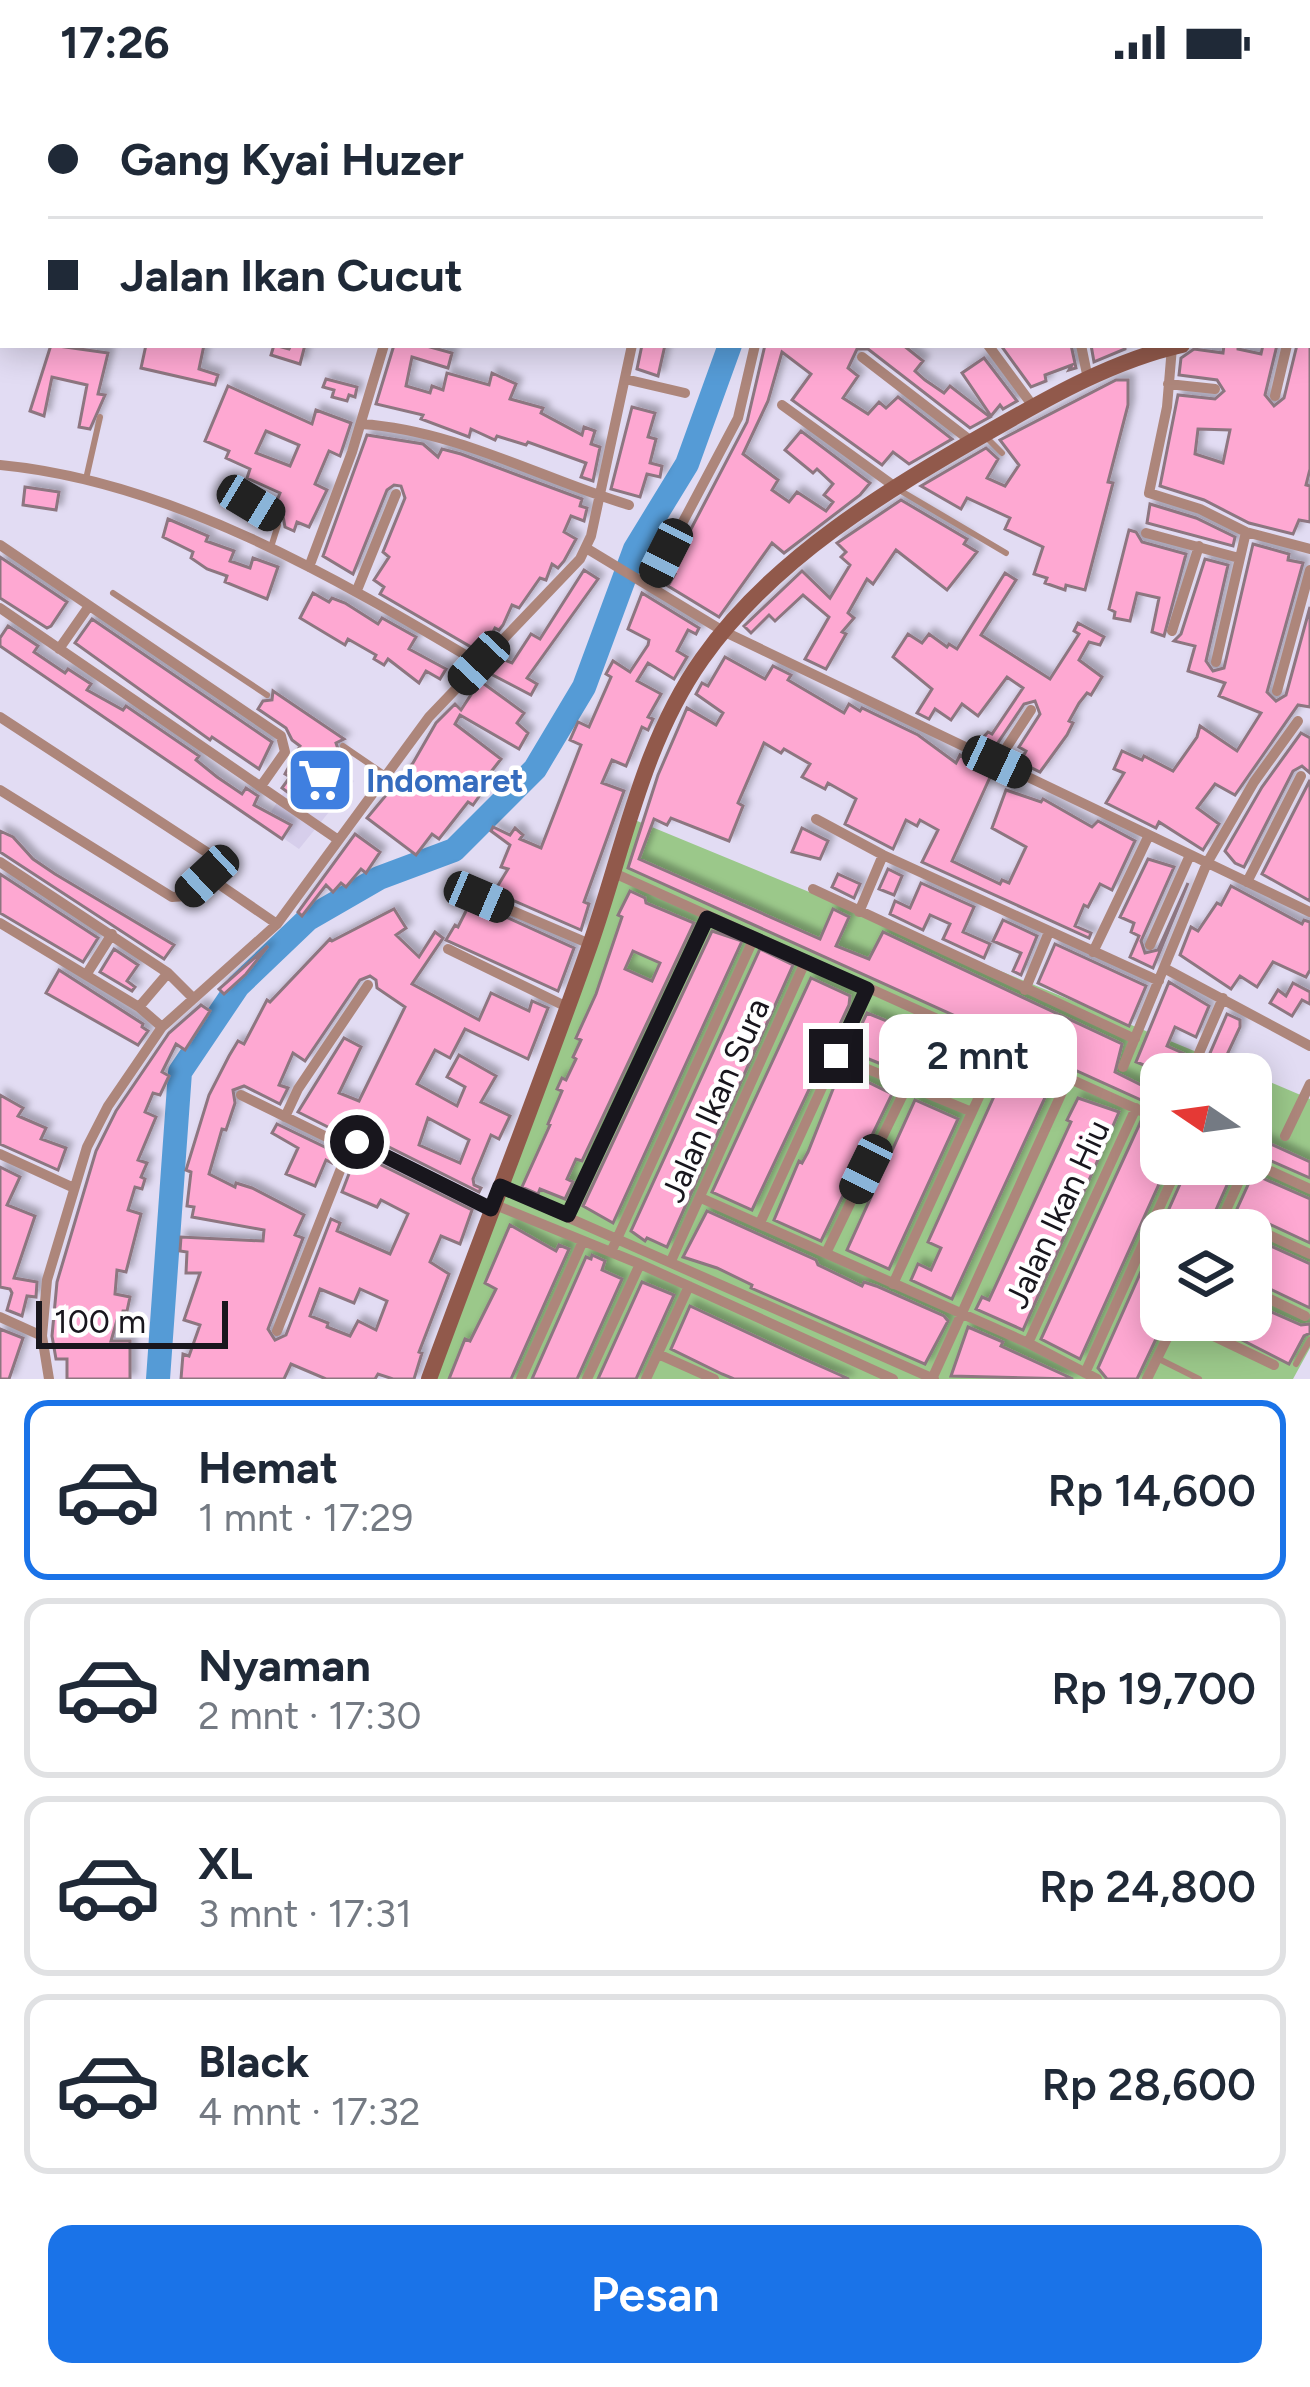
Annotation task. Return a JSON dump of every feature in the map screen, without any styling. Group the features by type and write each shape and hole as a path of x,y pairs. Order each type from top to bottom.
{"street":[{"path":"309,567 383,348"},
{"path":"50,1379 42,1336 46,1280 67,1186 150,1016 180,985 271,919 384,774 586,548 631,348"},
{"path":"645,584 738,418 754,348"},
{"path":"990,348 1033,406"},
{"path":"1082,348 1088,379"},
{"path":"1177,348 1148,493 1218,516 1246,532 1310,549"},
{"path":"1275,396 1286,348"},
{"path":"429,1379 590,944 638,790 661,732 700,662 740,610 895,486 1137,352"},
{"path":"862,357 977,438"},
{"path":"625,379 685,393"},
{"path":"1168,384 1215,389"},
{"path":"782,405 895,486"},
{"path":"361,424 401,428 459,443 629,505"},
{"path":"0,465 86,479 163,504 357,590 479,663"},
{"path":"357,590 396,494"},
{"path":"1216,662 1246,532"},
{"path":"1146,533 1239,558"},
{"path":"0,545 281,736 285,752 261,786"},
{"path":"1172,631 1199,546"},
{"path":"586,548 723,631 1310,912"},
{"path":"1277,691 1310,570"},
{"path":"59,649 88,606"},
{"path":"0,608 335,837"},
{"path":"1293,636 1310,641"},
{"path":"997,762 1031,710"},
{"path":"0,717 211,855 214,864 186,896 172,897 0,790"},
{"path":"1123,1067 1208,863 1254,782 1298,721"},
{"path":"1247,882 1301,776"},
{"path":"816,819 883,855 1159,982"},
{"path":"1093,952 1149,835"},
{"path":"860,911 883,855"},
{"path":"1150,945 1190,855"},
{"path":"0,862 112,934 180,985"},
{"path":"614,873 1140,1110"},
{"path":"207,876 271,919"},
{"path":"813,889 1135,1039"},
{"path":"479,897 590,944"},
{"path":"568,1215 707,918"},
{"path":"0,923 150,1016"},
{"path":"1025,990 1049,932"},
{"path":"86,975 112,934"},
{"path":"611,1252 754,938"},
{"path":"448,949 567,1007"},
{"name":"Jalan Ikan Sura","path":"671,1261 806,960"},
{"path":"1164,968 1310,1046"},
{"path":"150,1016 180,985"},
{"path":"285,1117 306,1076 368,985"},
{"path":"760,1222 867,989"},
{"path":"1199,1053 1223,998"},
{"path":"893,1284 1001,1049"},
{"path":"836,1056 972,1112"},
{"path":"494,1200 568,1215 933,1379 1068,1079"},
{"path":"1285,1136 1310,1084"},
{"path":"826,1253 907,1086"},
{"path":"241,1095 349,1148"},
{"name":"Jalan Ikan Hiu","path":"1028,1343 1136,1108"},
{"path":"277,1331 355,1141 892,1379"},
{"path":"0,1154 67,1186"},
{"path":"1272,1173 1310,1189"},
{"path":"701,1198 1028,1343 1091,1376 1170,1185"},
{"path":"1272,1236 1310,1254"},
{"path":"521,1379 583,1240"},
{"path":"587,1379 640,1264"},
{"path":"646,1379 689,1286"},
{"path":"1272,1300 1305,1316"},
{"path":"780,1328 786,1312"},
{"path":"0,1317 42,1336"},
{"path":"1148,1379 1167,1341"},
{"path":"1223,1341 1274,1365"},
{"path":"658,1354 714,1379"}],"lane":[{"path":"86,479 100,417"},
{"path":"977,438 1002,453"},
{"path":"895,486 1006,554"},
{"path":"227,489 275,518 278,525 270,549"},
{"path":"113,593 267,695"},
{"path":"343,746 384,774"},
{"path":"1296,1364 1310,1340"},
{"path":"1158,1358 1199,1379"}],"shaded area":[{"path":"323,761 354,781 299,849 263,824 284,792 294,798"}],"green space":[{"path":"630,818 1199,1053 1140,1053 1140,1185 1272,1185 1272,1083 1310,1099 1310,1348 1293,1379 430,1379"}],"building":[{"path":"50,348 108,353 98,394 105,395 90,429 79,427 87,385 52,377 44,416 30,411"},
{"path":"145,348 203,348 199,369 218,375 215,385 141,368"},
{"path":"273,348 304,348 300,364 271,355"},
{"path":"393,348 452,353 448,368 412,357 406,386 430,393 432,386 443,390 447,373 489,385 492,373 516,384 510,399 543,408 541,413 582,435 584,427 595,431 591,444 600,447 593,481 581,477 586,463 528,442 497,436 495,440 471,429 469,437 421,419 423,415 376,404"},
{"path":"641,348 664,348 658,376 637,369"},
{"path":"764,348 907,348 923,361 915,371 925,380 944,393 950,386 990,417 970,428 868,349 857,349 848,368 858,376 843,398 868,414 879,402 886,408 898,397 952,439 909,464 893,452 882,465 792,400 811,374 782,352 768,401 743,454 778,480 772,490 789,502 797,492 826,511 833,502 824,495 833,484 785,450 801,431 870,483 784,553 772,543 719,617 668,586 675,574 669,571 747,422"},
{"path":"1003,348 1072,348 1076,368 1069,370 1072,365 1045,375 1046,381 1031,387"},
{"path":"1092,348 1125,348 1125,349 1094,362"},
{"path":"1224,348 1238,348 1261,354 1262,348 1276,348 1265,395 1274,406 1284,398 1296,348 1310,348 1306,485 1310,486 1310,522 1299,520 1293,534 1249,523 1204,500 1160,486 1178,395 1215,399 1224,391 1217,380 1179,375 1181,358 1194,349 1223,353","holes":["1198,429 1230,430 1223,463 1195,454"]},
{"path":"984,358 1017,401 1003,409 1000,405 991,416 962,373"},
{"path":"326,379 357,387 355,397 349,395 347,401 332,397 334,390 323,387"},
{"path":"1116,380 1128,380 1128,405 1085,590 1066,585 1065,590 1034,574 1043,547 1005,529 1010,518 967,498 961,509 921,486 986,448 998,459 987,478 1005,486 1019,465 1000,440"},
{"path":"228,386 312,424 316,410 351,423 340,456 329,451 315,484 327,490 309,527 297,522 294,531 285,527 283,516 274,508 280,493 247,478 250,469 226,458 229,451 205,441","holes":["266,431 299,445 290,466 256,453"]},
{"path":"632,407 655,413 648,437 656,439 650,463 662,466 660,477 647,474 640,497 611,489"},
{"path":"367,435 423,444 438,457 442,449 461,454 582,499 580,506 587,508 584,521 571,516 564,532 576,539 564,561 558,568 552,564 546,580 540,578 519,608 512,605 503,625 491,636 486,633 478,651 380,594 384,587 374,580 389,557 383,552 405,498 401,486 387,490 353,574 323,556"},
{"path":"25,487 59,492 56,510 23,505"},
{"path":"901,500 967,539 964,544 977,552 947,590 896,550 873,584 867,579 848,613 854,618 842,632 846,634 826,669 805,659 829,617 803,595 775,621 769,615 751,633 744,626 802,571 830,598 850,565 841,557 846,552 837,543"},
{"path":"1150,504 1235,537 1233,546 1147,523"},
{"path":"168,519 234,551 230,561 250,568 253,558 278,567 267,599 225,582 227,576 207,569 191,558 193,552 163,537"},
{"path":"1129,530 1142,542 1186,554 1164,636 1152,632 1159,598 1137,593 1130,621 1114,618 1115,612 1109,609"},
{"path":"1253,544 1303,563 1267,692 1276,701 1286,695 1310,607 1310,707 1298,705 1235,795 1215,784 1197,808 1219,824 1203,850 1159,822 1156,828 1106,803 1124,773 1114,769 1122,751 1173,771 1200,726 1237,751 1261,713 1219,696 1225,683 1188,671 1195,646 1174,641 1181,634 1205,559 1228,565 1206,661 1213,671 1224,668"},
{"path":"0,557 67,602 51,626 47,628 0,598"},
{"path":"584,570 598,579 527,678 537,684 531,695 487,672 500,658 512,663 531,634 540,639"},
{"path":"1005,573 1016,580 981,635 1050,679 1079,634 1074,631 1078,623 1104,637 1100,645 1089,642 1079,660 1102,677 1091,695 1087,693 1079,703 1067,735 1040,772 1020,762 1026,751 1019,747 1040,714 1035,701 1024,704 993,750 980,741 988,732 992,734 1023,688 1007,677 978,716 962,704 951,720 935,709 929,719 917,713 932,689 893,657 908,634 922,643 929,634 957,649"},
{"path":"313,593 329,602 332,598 345,603 378,624 382,618 416,637 409,649 446,669 440,679 426,671 419,683 388,659 384,665 348,639 345,645 300,618"},
{"path":"642,593 699,628 696,634 688,630 677,651 687,657 674,679 648,663 637,681 661,694 648,717 653,719 648,730 642,727 626,766 612,760 602,783 624,791 584,902 589,904 581,930 494,892 508,869 501,867 510,845 491,831 493,827 510,835 515,828 523,835 520,839 541,848 581,745 570,740 578,722 589,727 613,661 630,672 648,645 649,640 628,629"},
{"path":"92,619 272,742 259,769 212,737 210,740 75,643"},
{"path":"8,626 38,646 34,652 91,684 87,690 123,710 126,706 199,756 196,760 217,777 242,794 246,788 258,796 254,805 291,825 282,839 0,646"},
{"path":"725,657 765,679 773,666 844,713 849,704 862,708 918,735 956,763 960,755 991,775 952,861 1000,884 1002,880 1009,883 1026,847 992,828 1006,790 1043,799 1092,827 1098,821 1135,841 1112,890 1100,884 1088,907 1084,905 1075,926 1091,933 1089,938 922,862 938,830 920,820 917,826 906,820 893,849 845,824 856,799 828,783 825,789 802,777 810,764 764,743 738,803 743,806 729,841 671,818 667,825 654,819 639,859 820,939 833,909 849,917 836,946 869,959 883,932 1122,1044 1115,1072 1140,1084 1140,1100 628,868 658,775 687,708 716,725 723,713 696,694 702,683 708,686"},
{"path":"480,681 524,713 517,723 528,733 519,749 460,715 455,724 501,759 473,805 468,802 439,839 432,834 416,855 367,818 413,763 436,723 455,704 461,710"},
{"path":"273,691 344,739 336,743 339,752 328,768 335,773 310,809 282,788 300,746 286,728 258,709 263,701 272,700"},
{"path":"1301,733 1310,738 1310,773 1302,766 1293,771 1244,867 1235,863 1225,851"},
{"path":"1310,780 1310,901 1262,874"},
{"path":"802,828 828,841 820,859 792,852"},
{"path":"0,831 55,874 174,945 164,959 0,852"},
{"path":"355,834 380,852 366,873 361,869 346,887 341,883 333,892 326,885 302,916 298,912"},
{"path":"1148,859 1174,867 1141,941 1145,953 1158,950 1188,883 1153,968 1130,957 1139,936 1131,932 1134,923 1120,917"},
{"path":"888,869 902,876 894,895 879,889"},
{"path":"0,874 98,938 83,962 0,913"},
{"path":"838,874 860,884 854,898 832,887"},
{"path":"921,883 974,907 963,932 990,944 984,958 943,939 950,924 930,915 923,930 890,914 895,901 910,908"},
{"path":"1231,886 1302,924 1310,922 1306,977 1273,962 1257,987 1240,976 1231,989 1180,955 1191,927 1198,931"},
{"path":"630,891 694,923 582,1161 576,1159 565,1199 540,1189 538,1194 522,1187 550,1125 562,1091 557,1089 576,1059 581,1040 576,1038 596,994 622,917 618,915","holes":["633,951 660,963 652,981 625,969"]},
{"path":"471,901 574,948 558,991 446,940"},
{"path":"394,909 406,928 396,935 419,957 435,932 443,938 412,984 479,1020 491,993 529,1011 532,1001 548,1008 528,1059 465,1029 450,1058 435,1050 417,1084 457,1106 465,1087 447,1077 459,1055 496,1076 481,1102 510,1116 499,1139 491,1135 473,1179 479,1192 363,1134 371,1116 358,1111 346,1136 298,1112 344,1038 361,1047 339,1093 359,1101 405,1007 377,988 370,976 360,980 305,1061 293,1053 279,1085 288,1088 280,1104 244,1086 233,1090 235,1103 209,1174 235,1187 236,1183 252,1188 304,1215 295,1235 303,1238 268,1329 275,1340 286,1335 331,1219 340,1223 337,1231 390,1254 408,1214 381,1200 377,1207 342,1192 357,1153 472,1210 460,1244 441,1236 430,1262 449,1274 419,1352 414,1379 378,1374 375,1379 326,1379 291,1364 284,1379 181,1379 183,1354 189,1356 200,1325 184,1320 200,1273 186,1273 187,1252 180,1251 181,1237 263,1241 264,1230 192,1217 194,1207 187,1206 191,1172 186,1170 209,1095 267,1000 332,941","holes":["428,1118 469,1140 460,1163 419,1145","320,1289 354,1303 360,1289 387,1301 376,1330 358,1321 350,1336 310,1316"]},
{"path":"1003,920 1037,936 1021,975 1013,971 1021,953 993,941"},
{"path":"712,931 742,941 613,1223 583,1206"},
{"path":"1055,944 1146,986 1129,1026 1038,983"},
{"path":"268,946 224,994 219,989"},
{"path":"114,949 138,965 127,981 135,987 132,991 100,972"},
{"path":"760,949 793,965 667,1247 645,1241 631,1231"},
{"path":"59,970 143,1024 148,1031 138,1045 46,993"},
{"path":"811,978 850,996 849,1005 752,1210 712,1192"},
{"path":"1169,982 1209,1006 1196,1037 1175,1027 1167,1046 1183,1053 1140,1053 1140,1064 1136,1062"},
{"path":"1293,983 1310,992 1310,1004 1302,1000 1292,1016 1270,1003 1278,990 1286,996"},
{"path":"201,1005 210,1011 185,1050 176,1044 162,1072 169,1076 160,1095 153,1093 145,1112 156,1117 138,1160 147,1163 142,1189 135,1187 128,1210 141,1214 126,1272 117,1270 115,1294 130,1297 111,1341 130,1341 130,1379 67,1379 67,1359 56,1359 52,1336 57,1282 96,1151 116,1111 169,1033"},
{"path":"867,1013 897,1025 881,1064 849,1051"},
{"path":"1227,1014 1240,1020 1228,1053 1210,1053"},
{"path":"841,1069 892,1094 821,1241 774,1220"},
{"path":"1006,1070 1049,1089 952,1299 911,1280 918,1264 931,1270 941,1248 928,1242"},
{"path":"0,1095 23,1108 18,1116 46,1128 41,1139 66,1148 58,1170 0,1144"},
{"path":"1078,1098 1119,1112 1023,1330 976,1309 982,1297 989,1300"},
{"path":"915,1100 958,1119 889,1269 847,1250"},
{"path":"1140,1123 1140,1185 1159,1185 1148,1209 1140,1209 1140,1226 1080,1359 1041,1339"},
{"path":"277,1124 337,1153 332,1163 326,1160 315,1186 286,1174 298,1148 272,1133"},
{"path":"1272,1145 1310,1162 1310,1178 1272,1161"},
{"path":"0,1167 20,1177 7,1205 35,1216 14,1278 37,1282 36,1297 27,1296 22,1316 7,1310 12,1293 0,1287"},
{"path":"1272,1182 1310,1199 1310,1243 1272,1225 1272,1209 1237,1209 1248,1185"},
{"path":"1180,1185 1227,1185 1216,1209 1169,1209"},
{"path":"707,1211 862,1286 864,1282 876,1286 944,1316 948,1321 925,1364 751,1288 717,1268 683,1257"},
{"path":"510,1225 556,1251 559,1245 569,1249 511,1379 449,1379 465,1339 470,1341 496,1289 485,1283"},
{"path":"1272,1247 1310,1264 1310,1308 1272,1290"},
{"path":"586,1257 605,1261 602,1270 622,1279 577,1379 532,1379"},
{"path":"1140,1274 1140,1341 1155,1341 1137,1379 1107,1379 1098,1368"},
{"path":"642,1282 674,1295 636,1379 598,1379"},
{"path":"690,1306 849,1379 734,1379 722,1374 671,1349"},
{"path":"1272,1312 1301,1325 1310,1324 1310,1333 1289,1364 1244,1341 1272,1341"},
{"path":"968,1327 1003,1342 1001,1346 1073,1379 951,1376"},
{"path":"0,1329 23,1338 9,1379 0,1379"}],"waterway":[{"path":"158,1379 180,1072 238,986 308,919 379,878 454,850 535,769 584,687 635,549 687,464 729,348"}],"place":[{"name":"Indomaret","path":"320,780"}],"route":[{"path":"357,1142 491,1209 500,1186 568,1215 707,918 867,989 836,1056"}]}
